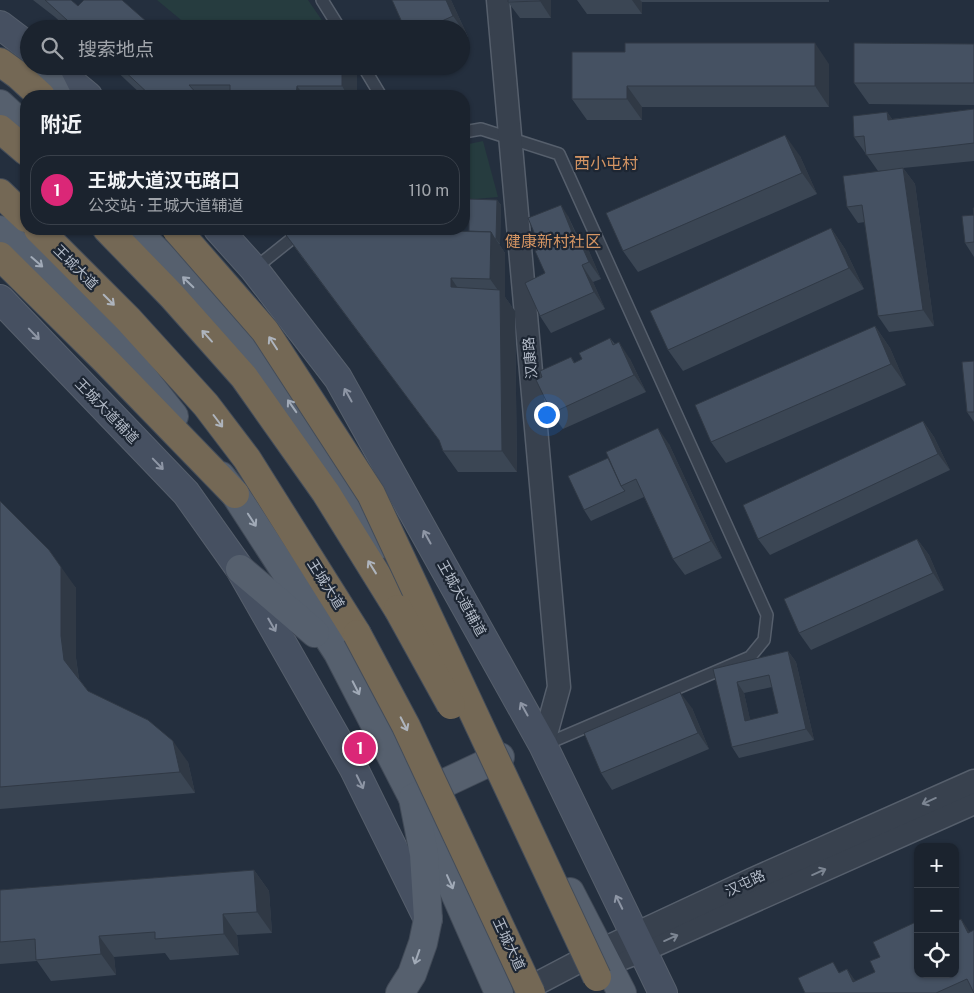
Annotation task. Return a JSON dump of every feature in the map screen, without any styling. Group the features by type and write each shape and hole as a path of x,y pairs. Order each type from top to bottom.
{"highway":[{"path":"0,62 34,90"},
{"path":"0,129 20,146"},
{"path":"0,193 20,212"},
{"name":"王城大道","path":"44,235 128,319 206,405 247,459 358,634 406,726 532,993"},
{"path":"113,235 172,296 244,377 326,493 398,609 603,975"},
{"path":"181,235 265,331 371,494 603,975"},
{"path":"0,256 106,361 235,494"}],"main road":[{"path":"0,25 20,40"},
{"path":"46,75 53,90"},
{"path":"63,75 81,90"},
{"path":"0,104 20,122"},
{"path":"0,230 58,280 108,333 235,494 338,653 413,798 499,993"},
{"path":"140,235 241,334 352,492 500,757 603,975 622,993"},
{"name":"王城大道辅道","path":"223,235 254,269 338,378 543,745 663,993"},
{"name":"王城大道辅道","path":"0,299 186,493 240,569 354,769 428,919"},
{"path":"240,569 338,653"},
{"path":"413,798 500,757"},
{"path":"400,993 412,974 428,919 424,854 413,798"}],"street":[{"name":"汉康路","path":"498,0 559,687 543,745"},
{"name":"汉屯路","path":"527,993 603,975 639,942 751,880 974,781"},
{"name":"汉屯路","path":"639,942 974,804"},
{"name":"汉屯路","path":"519,993 603,975"}],"lane":[{"path":"322,0 334,20"},
{"path":"368,75 377,90"},
{"path":"470,131 481,129 559,154 767,616 764,640 750,657 543,745"},
{"path":"254,269 296,235"}],"green space":[{"path":"157,0 308,0 322,20 181,20"},
{"path":"483,141 498,197 470,199 470,144"}],"building":[{"path":"45,0 71,0 78,6 84,0 122,0 145,20 67,20"},
{"path":"392,0 446,0 453,16 444,20 401,20"},
{"path":"508,0 540,0 540,1 508,2"},
{"path":"625,43 815,43 815,86 627,86 627,99 572,99 572,52 625,52"},
{"path":"854,43 974,44 974,83 854,83"},
{"path":"129,75 342,75 342,86 297,86 297,90 230,90 230,85 189,85 194,90 145,90"},
{"path":"974,109 974,143 866,155 864,136 854,137 853,116 887,112 888,120"},
{"path":"785,135 802,173 623,251 606,213"},
{"path":"903,168 923,310 878,316 862,205 847,207 843,176"},
{"path":"470,199 497,200 496,239 491,232 470,231"},
{"path":"561,205 573,235 541,249 528,218"},
{"path":"974,215 974,242 965,243 962,216"},
{"path":"831,228 849,268 668,350 650,311"},
{"path":"470,232 491,232 490,279 451,278 451,287 500,290 502,451 443,451 439,440 286,235 470,235"},
{"path":"576,233 589,262 582,265 594,292 540,316 525,283 545,273 535,251"},
{"path":"875,326 891,364 711,442 695,405"},
{"path":"610,338 613,345 619,342 634,375 552,413 536,380 542,377 540,371 571,357 574,363 582,359 579,353"},
{"path":"974,361 974,412 967,412 962,362"},
{"path":"923,421 938,454 758,539 743,505"},
{"path":"658,428 711,541 673,559 636,479 621,486 606,452"},
{"path":"608,458 625,491 584,510 568,476"},
{"path":"0,501 49,550 61,567 61,636 64,660 88,691 148,720 173,741 180,772 0,787"},
{"path":"917,539 933,573 799,633 784,599"},
{"path":"788,651 806,729 732,747 713,669","holes":["769,675 778,713 745,721 737,682"]},
{"path":"680,692 698,733 601,773 584,733"},
{"path":"254,870 257,912 223,914 224,934 155,939 155,932 99,936 101,954 36,960 35,939 0,942 0,890"},
{"path":"961,919 968,933 974,930 974,993 967,979 936,993 805,993 798,978 833,962 839,973 847,969 853,982 875,972 870,961 880,957 873,942 914,923 914,978 959,978 959,920"}],"place":[{"name":"王城大道汉屯路口","path":"360,748"}],"district":[{"name":"西小屯村","path":"606,163"},
{"name":"健康新村社区","path":"553,241"}]}
